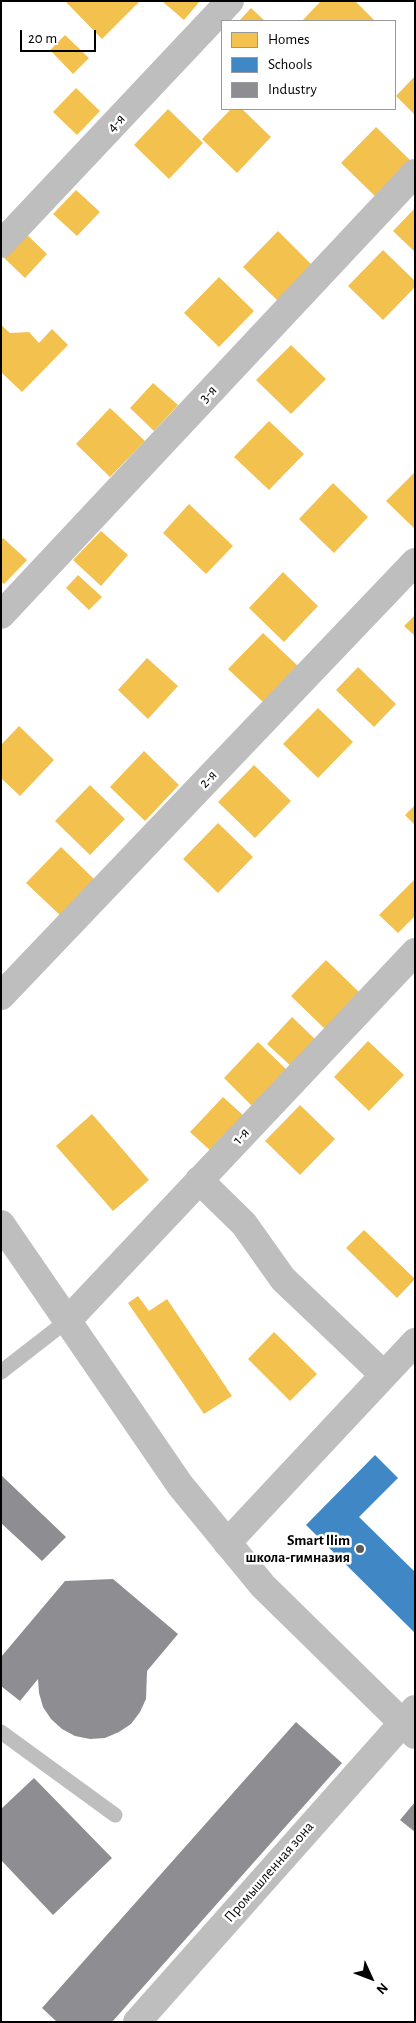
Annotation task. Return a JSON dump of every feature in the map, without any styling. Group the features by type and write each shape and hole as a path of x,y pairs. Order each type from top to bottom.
{"street":[{"name":"4-я","path":"1,244 230,1"},
{"name":"3-я","path":"1,615 415,173"},
{"name":"2-я","path":"1,996 415,562"},
{"name":"1-я","path":"68,1320 415,952"},
{"path":"199,1180 244,1224 284,1279 384,1375"},
{"path":"1,1224 180,1485 263,1586 410,1722"},
{"path":"228,1543 414,1343"},
{"name":"Промышленная зона","path":"137,2022 410,1722"}],"lane":[{"path":"1,1372 68,1320"},
{"path":"1,1732 115,1815"}],"building: Homes":[{"path":"65,1 140,1 102,39"},
{"path":"162,1 200,1 184,20"},
{"path":"321,1 355,1 374,20 303,20"},
{"path":"251,8 264,20 240,20"},
{"path":"65,35 89,58 73,74 50,50"},
{"path":"415,76 415,115 396,96"},
{"path":"76,88 100,111 77,135 53,112"},
{"path":"168,109 203,143 169,179 134,145"},
{"path":"230,110 243,110 271,137 237,173 202,139"},
{"path":"376,127 411,161 376,197 341,163"},
{"path":"76,190 100,212 77,236 53,214"},
{"path":"415,208 415,252 393,231"},
{"path":"278,231 312,265 278,301 243,267"},
{"path":"24,232 47,254 25,278 1,255"},
{"path":"383,250 415,281 415,287 383,320 348,286"},
{"path":"219,277 254,311 219,347 184,313"},
{"path":"1,325 10,333 29,332 39,343 52,329 68,345 22,392 1,372"},
{"path":"291,345 326,379 291,414 256,380"},
{"path":"153,383 178,405 154,431 130,408"},
{"path":"110,408 145,441 110,477 76,444"},
{"path":"269,421 304,454 269,490 234,457"},
{"path":"415,472 415,529 386,501"},
{"path":"333,483 368,517 334,553 299,519"},
{"path":"189,504 233,546 206,574 163,533"},
{"path":"101,531 128,555 101,586 73,560"},
{"path":"3,538 27,560 4,584 1,582 1,540"},
{"path":"283,572 318,606 284,642 249,608"},
{"path":"78,575 102,597 89,610 66,588"},
{"path":"415,615 415,636 404,626"},
{"path":"263,633 298,666 263,702 228,669"},
{"path":"147,658 178,686 148,719 118,690"},
{"path":"358,667 396,704 374,727 336,690"},
{"path":"318,708 353,742 318,778 283,744"},
{"path":"19,726 54,760 20,796 1,778 1,745"},
{"path":"144,751 179,785 145,821 110,787"},
{"path":"254,765 291,801 255,838 218,802"},
{"path":"90,785 125,819 90,855 55,821"},
{"path":"415,805 415,825 405,815"},
{"path":"218,823 253,857 218,893 183,859"},
{"path":"61,847 96,881 62,917 26,883"},
{"path":"415,879 415,916 398,933 379,915"},
{"path":"326,960 361,994 326,1030 291,996"},
{"path":"292,1017 316,1040 292,1067 267,1044"},
{"path":"368,1041 404,1075 369,1111 334,1077"},
{"path":"258,1042 293,1076 258,1112 224,1078"},
{"path":"223,1097 244,1116 212,1152 190,1132"},
{"path":"300,1105 335,1139 300,1175 265,1141"},
{"path":"92,1114 149,1180 113,1211 56,1146"},
{"path":"364,1230 415,1279 397,1298 346,1248"},
{"path":"138,1296 149,1311 167,1299 232,1396 204,1414 128,1303"},
{"path":"274,1332 317,1374 290,1401 248,1359"}],"building: Schools":[{"name":"Smart llim школа-гимназия","path":"375,1455 398,1478 359,1517 415,1572 415,1633 306,1525"}],"building: Industry":[{"path":"1,1475 66,1537 42,1561 1,1523"},
{"path":"113,1579 178,1634 147,1671 146,1699 140,1712 131,1724 105,1738 90,1739 75,1736 62,1729 51,1719 43,1707 38,1679 20,1701 1,1686 1,1657 65,1581"},
{"path":"296,1722 342,1763 112,2022 57,2022 42,2008"},
{"path":"34,1778 112,1858 53,1915 1,1860 1,1809"},
{"path":"415,1802 415,1832 400,1820"}],"place":[{"name":"Smart llim школа-гимназия","path":"360,1549"}]}
